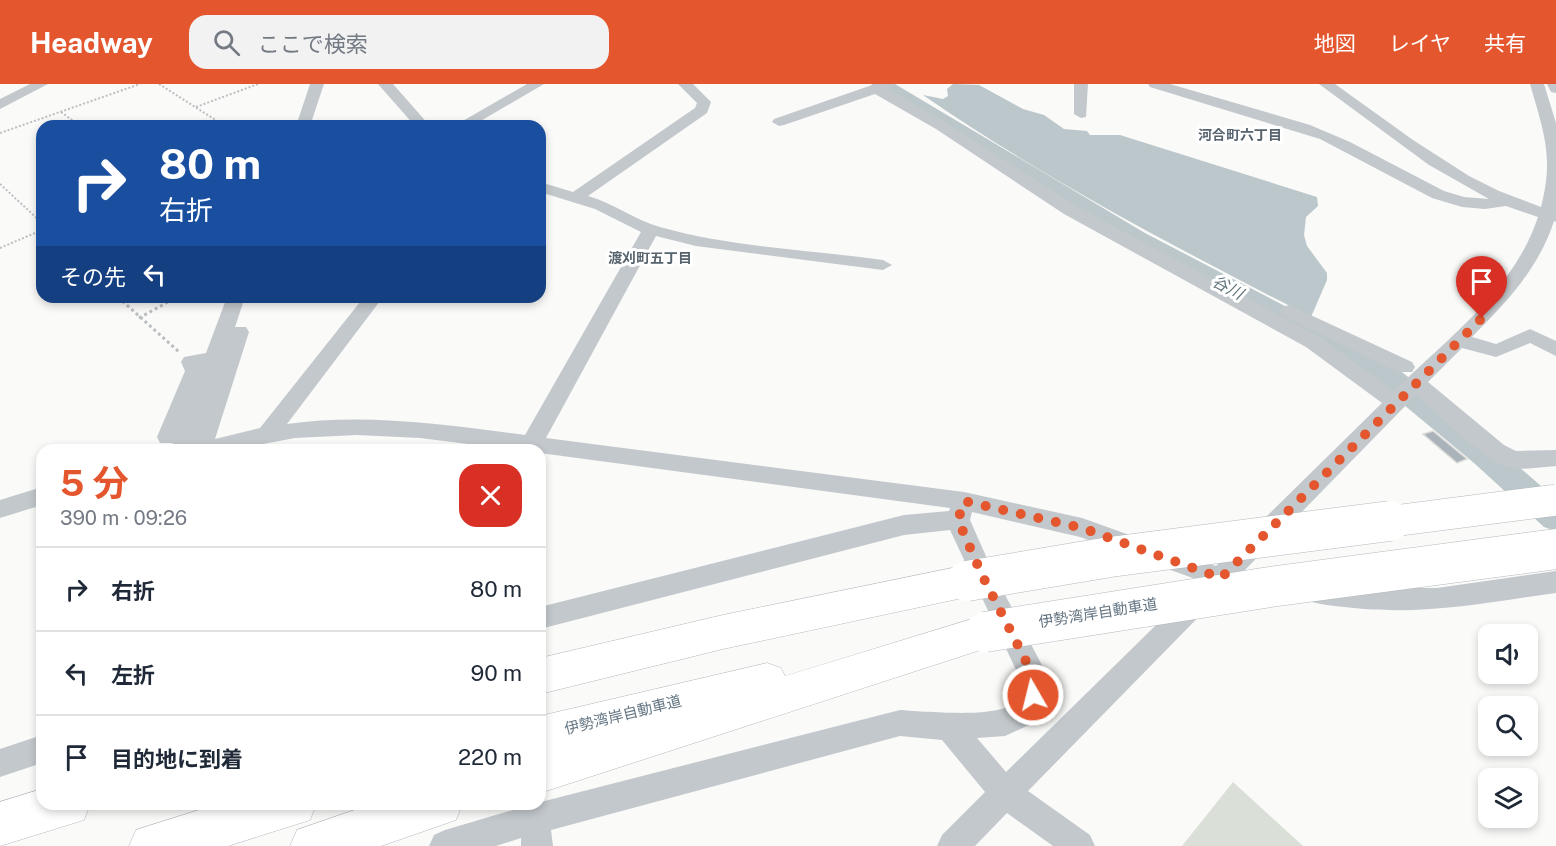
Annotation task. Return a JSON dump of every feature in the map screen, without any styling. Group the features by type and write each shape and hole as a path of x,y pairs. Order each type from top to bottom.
{"highway":[{"path":"546,675 723,632 967,581 1110,557 1556,500"},
{"name":"伊勢湾岸自動車道","path":"546,734 985,632 1270,586 1556,549"},
{"path":"546,770 985,632"},
{"path":"0,819 36,810"},
{"path":"0,824 48,810"},
{"path":"152,846 274,810"},
{"path":"313,846 422,810"}],"street":[{"path":"0,90 16,84"},
{"path":"0,105 42,84"},
{"path":"294,120 305,84"},
{"path":"305,120 317,84"},
{"path":"385,84 418,120"},
{"path":"472,120 537,84"},
{"path":"576,197 702,110 704,102 685,84"},
{"path":"1081,84 1081,114"},
{"path":"1155,84 1324,136 1422,186 1462,202 1487,206 1506,201"},
{"path":"1326,84 1466,182 1506,201 1552,216"},
{"path":"1537,84 1555,144 1556,170"},
{"path":"1554,84 1556,89"},
{"path":"779,122 884,86 1070,210 1318,336 1413,378 1496,451 1513,460 1551,464"},
{"path":"953,846 1397,403 1413,378 1461,340 1510,286 1527,263 1552,216 1556,175"},
{"path":"546,189 601,205 651,230 696,241 883,265"},
{"path":"532,444 651,230"},
{"path":"203,444 235,303"},
{"path":"175,443 222,358 247,303"},
{"path":"266,435 369,303"},
{"path":"1289,311 1397,403"},
{"path":"1461,340 1489,351 1501,352 1530,335 1556,349"},
{"path":"175,443 195,371 191,362 222,358"},
{"path":"220,444 266,435 358,427 403,428 510,444"},
{"path":"546,449 1082,528 1221,578 1381,601 1479,595 1556,582"},
{"path":"0,509 36,498"},
{"path":"546,616 961,511"},
{"path":"445,846 536,832 900,723 949,727 1005,723 1022,715 1033,695 1031,671 982,575 961,511"},
{"path":"949,727 1006,794 1079,846"},
{"path":"0,762 36,751"}],"path":[{"path":"38,120 140,84"},
{"path":"159,84 216,120"},
{"path":"196,107 258,84"},
{"path":"61,112 72,120"},
{"path":"0,133 36,121"},
{"path":"0,184 36,217"},
{"path":"0,248 36,233"},
{"path":"123,303 191,362"},
{"path":"139,318 166,303"}],"shaded area":[{"path":"953,84 979,85 1023,109 1044,115 1064,129 1087,131 1090,135 1120,135 1317,197 1318,206 1306,217 1304,235 1307,246 1327,273 1327,280 1311,317 1065,185 923,95 943,99 948,96 947,89"},
{"path":"1233,782 1303,846 1182,846"}],"building":[{"path":"1433,431 1467,459 1457,463 1423,434"}],"waterway":[{"name":"谷川","path":"881,84 1136,238 1373,364 1485,455 1556,518"}],"district":[{"name":"河合町六丁目","path":"1240,135"},
{"name":"渡刈町五丁目","path":"650,258"}],"route":[{"path":"1033,695 1031,671 982,575 958,520 964,501 1027,513 1082,528 1221,578 1482,318"}]}
